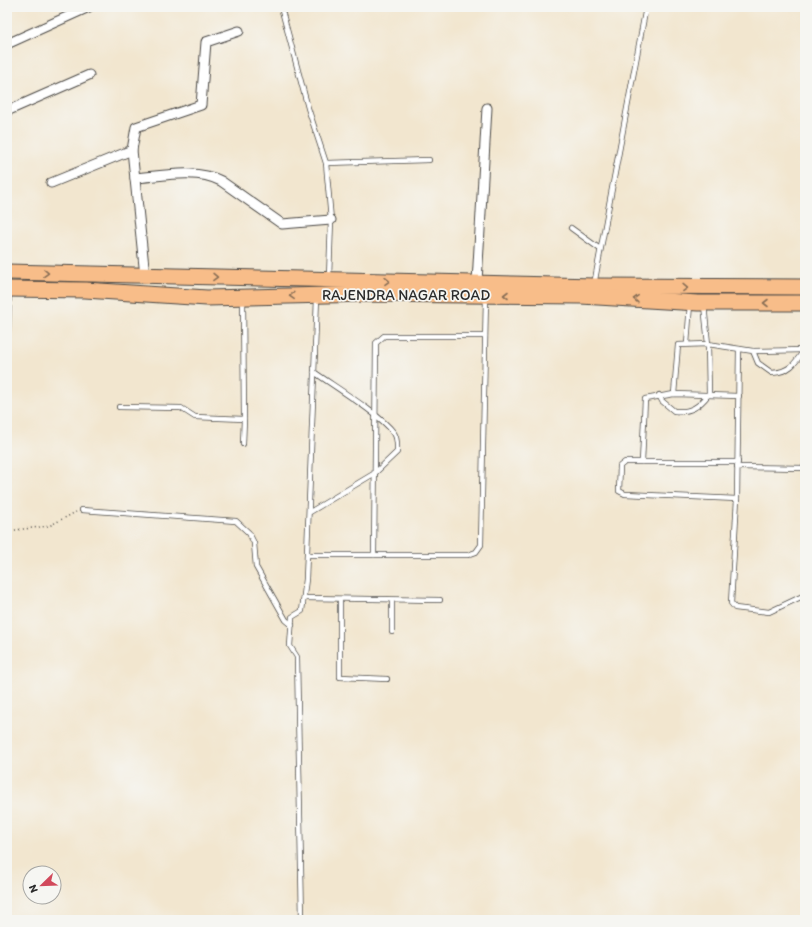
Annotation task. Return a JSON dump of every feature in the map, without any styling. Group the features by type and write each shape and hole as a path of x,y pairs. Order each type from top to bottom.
{"main road":[{"name":"RAJENDRA NAGAR ROAD","path":"7,272 329,279 367,287 486,295 581,296 697,303 805,303"},
{"name":"RAJENDRA NAGAR ROAD","path":"8,289 85,290 207,298 243,298 317,294 367,287 477,282 594,286 805,287"}],"street":[{"path":"7,44 89,7"},
{"path":"145,276 132,150 136,127 201,105 206,42 239,31"},
{"path":"7,112 89,75"},
{"path":"477,282 487,108"},
{"path":"51,183 132,150"},
{"path":"135,178 195,174 211,176 221,181 282,224 331,220"}],"lane":[{"path":"281,7 308,108 326,163 331,220 329,279"},
{"path":"594,286 646,7"},
{"path":"326,163 429,160"},
{"path":"572,228 600,249"},
{"path":"8,289 8,334"},
{"path":"302,920 297,657 290,646 292,617 302,611 308,555 317,294"},
{"path":"308,555 468,555 476,552 481,545 486,295"},
{"path":"243,298 243,444"},
{"path":"660,395 662,401 668,408 684,413 695,408 709,394 708,344 697,303"},
{"path":"687,344 697,303"},
{"path":"374,555 376,343 384,336 485,336"},
{"path":"674,394 677,348 680,344 708,344 753,351 805,350"},
{"path":"739,349 737,499 731,603 735,608 769,612 805,595"},
{"path":"753,351 758,363 772,373 788,370 805,350"},
{"path":"310,512 375,474 396,454 397,440 394,433 375,416 314,372"},
{"path":"642,462 644,402 648,397 674,394 738,396"},
{"path":"119,407 181,408 195,418 244,419"},
{"path":"737,499 621,493 619,491 622,463 738,464 805,468"},
{"path":"82,510 236,521 249,533 254,543 256,567 286,620 292,625"},
{"path":"304,598 440,600"},
{"path":"340,599 340,677 387,679"},
{"path":"392,600 392,632"}],"path":[{"path":"7,531 49,526 75,512 82,510"}]}
